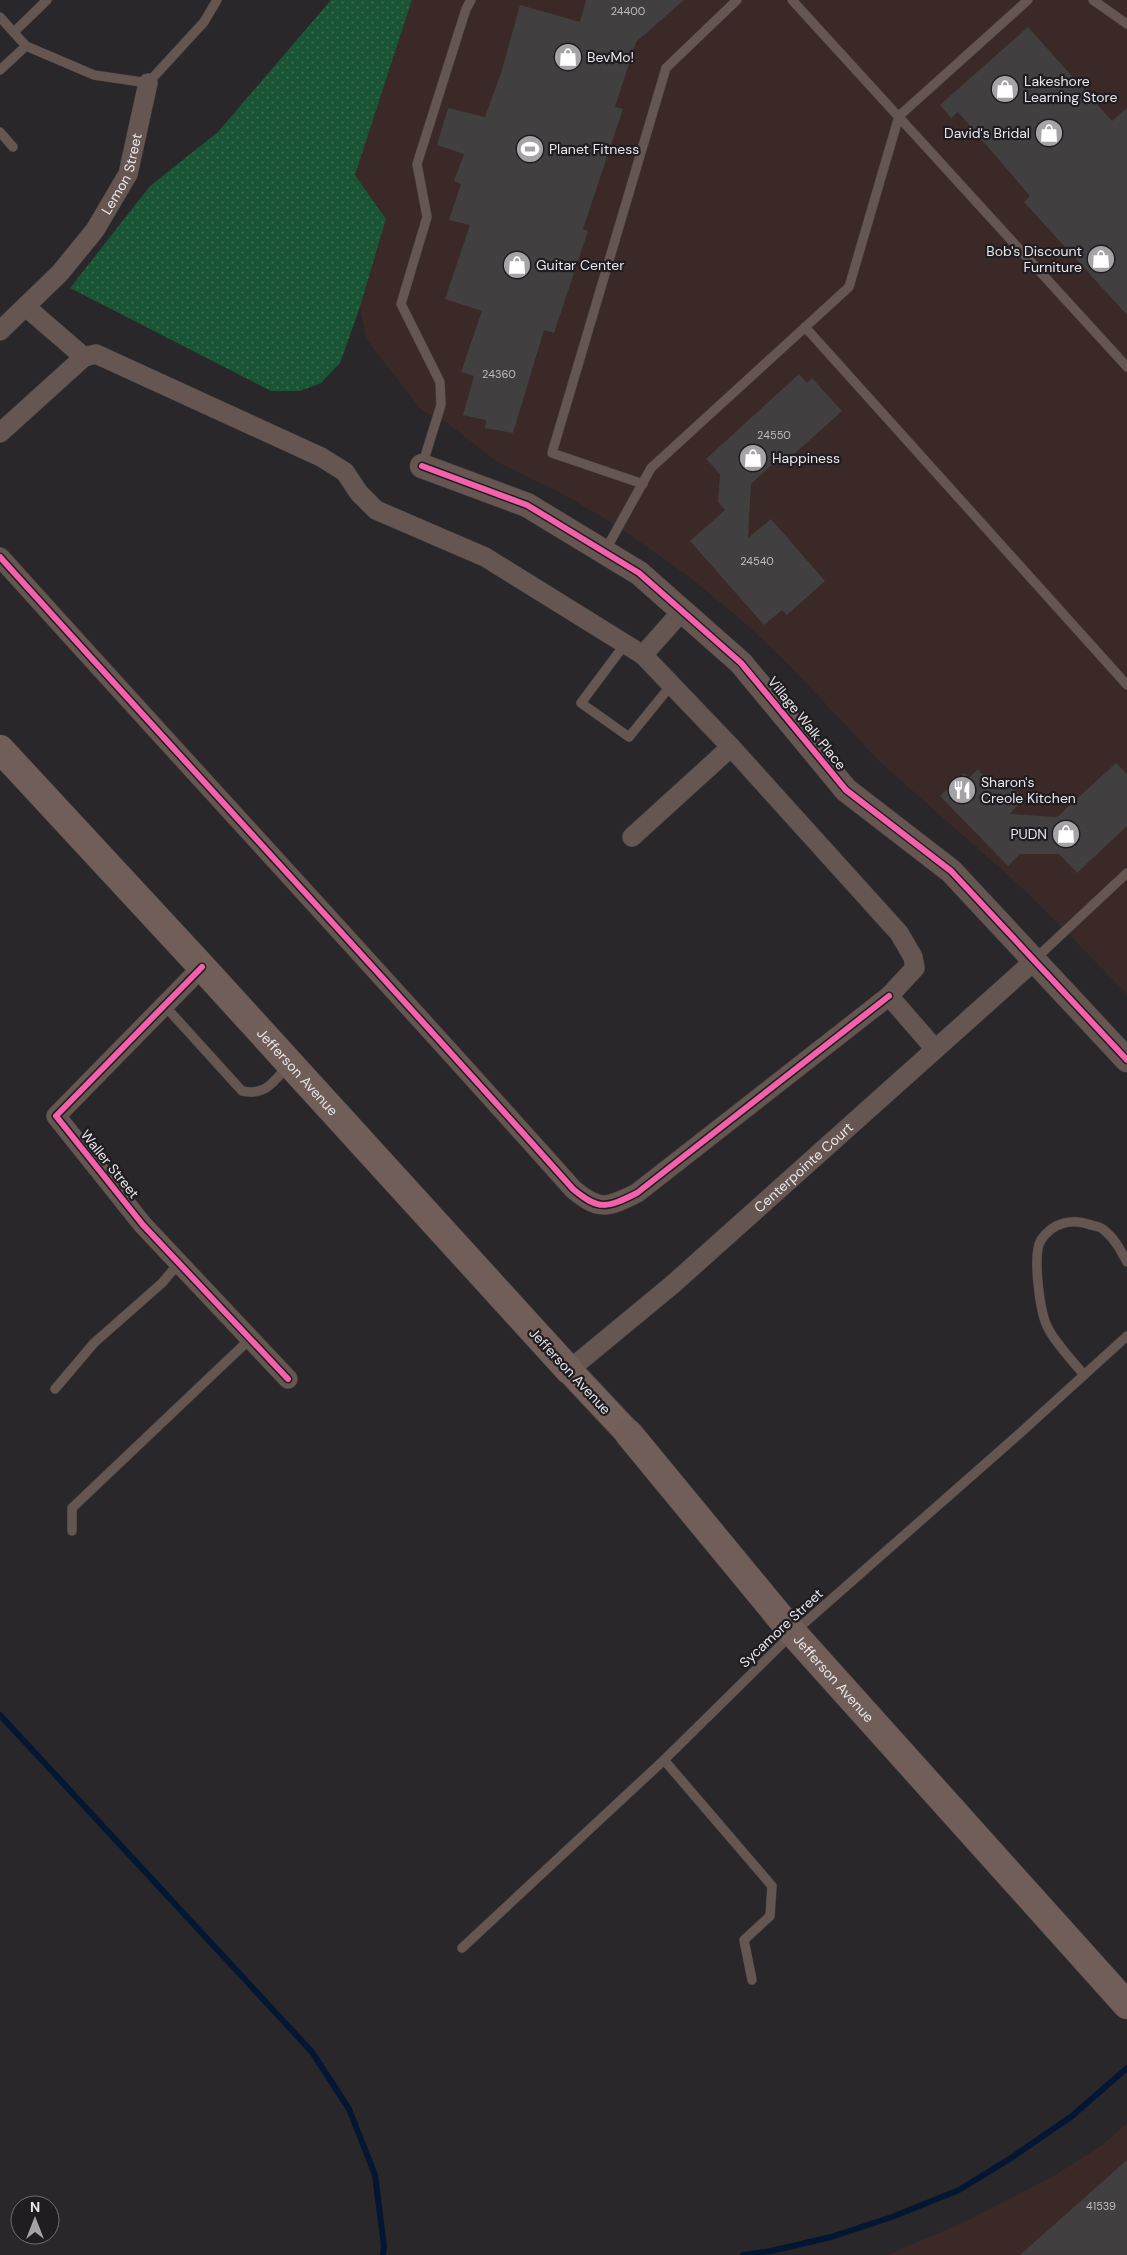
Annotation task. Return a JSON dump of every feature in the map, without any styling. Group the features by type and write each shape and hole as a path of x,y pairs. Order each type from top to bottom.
{"main road":[{"name":"Jefferson Avenue","path":"0,750 202,967 629,1434 793,1633 1126,2004"}],"street":[{"name":"Lemon Street","path":"0,331 60,273 95,230 128,174 148,83"},
{"path":"26,307 84,357"},
{"path":"0,433 84,357 96,354 321,457 345,472 360,493 376,510 485,557 643,655 731,748 899,933 913,957 915,968 889,996 637,1193 617,1203 600,1205 589,1203 573,1189 410,1006 182,760 0,557"},
{"name":"Village Walk Place","path":"422,466 526,505 640,573 741,662 846,790 951,871 1127,1060"},
{"path":"643,655 682,611"},
{"path":"632,837 731,748"},
{"name":"Centerpointe Court","path":"569,1370 672,1285 1034,961"},
{"name":"Waller Street","path":"202,967 56,1116 143,1225 288,1380"},
{"path":"889,996 935,1049"}],"lane":[{"path":"14,32 47,0"},
{"path":"0,17 26,46 94,75 148,83 204,22 218,0"},
{"path":"422,466 441,405 440,382 401,304 427,217 417,164 466,9 472,0"},
{"path":"643,484 552,453 666,68 737,0"},
{"path":"792,0 1127,367"},
{"path":"606,551 651,468 849,287 899,116 1028,0"},
{"path":"1093,0 1127,24"},
{"path":"0,70 26,46"},
{"path":"0,132 13,148"},
{"path":"805,327 1127,685"},
{"path":"625,644 581,703 629,737 672,684"},
{"path":"1034,961 1127,873"},
{"path":"164,1005 242,1091 254,1093 266,1089 290,1064"},
{"path":"1084,1375 1048,1328 1043,1316 1038,1272 1040,1241 1050,1229 1068,1221 1083,1222 1104,1229 1116,1242 1127,1262"},
{"path":"55,1389 94,1343 162,1283 179,1263"},
{"name":"Sycamore Street","path":"462,1948 664,1760 793,1633 1127,1336"},
{"path":"72,1531 72,1508 250,1340"},
{"path":"664,1760 772,1886 770,1916 744,1940 752,1980"}],"shaded area":[{"path":"412,0 1127,0 1127,994 1030,895 881,763 789,665 748,626 691,578 617,526 561,493 496,461 446,422 422,411 366,339 360,307 386,219 355,175"},
{"path":"1127,2123 1127,2255 887,2255 962,2223 1052,2177 1102,2145"}],"green space":[{"path":"331,0 412,0 355,175 386,219 360,307 340,363 321,383 300,391 271,391 70,288 150,186 218,132"}],"building":[{"path":"586,0 684,0 636,42 615,107 623,109 583,229 588,231 554,333 544,330 513,433 485,428 486,420 463,415 474,376 461,372 482,311 445,299 470,225 449,220 461,184 454,181 464,154 437,145 448,108 485,117 501,73 520,5 580,22"},
{"path":"1028,27 1112,121 1127,108 1127,315 1024,202 1030,196 958,112 951,118 940,105"},
{"path":"799,374 807,383 812,378 842,411 782,465 777,460 751,484 748,538 771,519 825,581 787,615 782,610 764,625 690,541 725,510 718,502 720,474 706,459"},
{"path":"1116,763 1127,774 1127,826 1077,873 1059,854 1020,854 1008,866 940,796 964,773 969,778 978,769 986,779 991,774 1000,784 1005,780 1024,799 1009,814 1057,817"},
{"path":"1127,2160 1127,2255 1020,2255"}],"waterway":[{"path":"0,1715 312,2052 349,2109 375,2175 384,2246 383,2255"},
{"path":"743,2255 771,2251 831,2237 892,2217 959,2190 1011,2158 1072,2116 1127,2068"}],"cycle path":[{"path":"422,466 527,505 639,573 741,663 846,790 951,871 1127,1060"},
{"path":"0,557 573,1189 590,1201 597,1204 610,1204 637,1193 889,996"},
{"path":"202,967 56,1116 143,1225 288,1379"}],"place":[{"name":"BevMo!","path":"568,57"},
{"name":"Lakeshore Learning Store","path":"1005,89"},
{"name":"David's Bridal","path":"1049,133"},
{"name":"Planet Fitness","path":"530,149"},
{"name":"Bob's Discount Furniture","path":"1101,259"},
{"name":"Guitar Center","path":"517,265"},
{"name":"Happiness","path":"753,458"},
{"name":"Sharon's Creole Kitchen","path":"962,790"},
{"name":"PUDN","path":"1066,834"}]}
